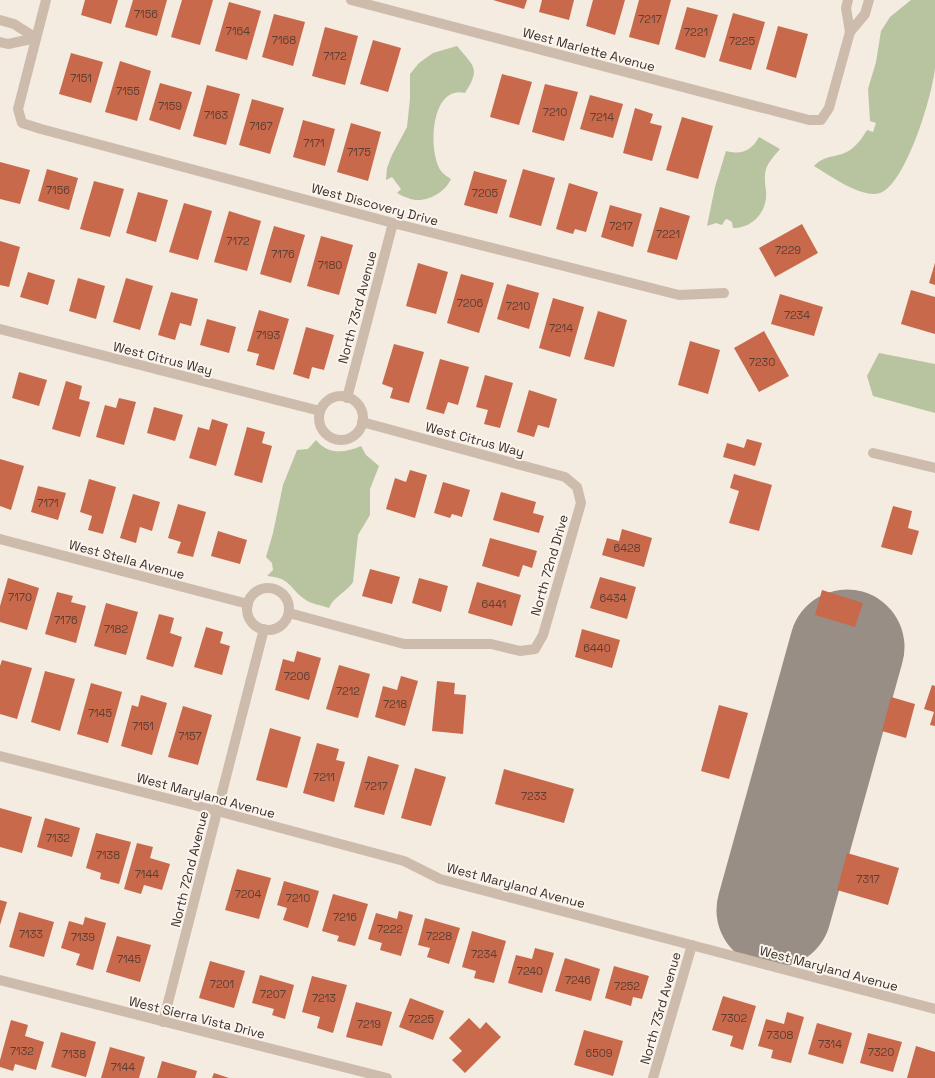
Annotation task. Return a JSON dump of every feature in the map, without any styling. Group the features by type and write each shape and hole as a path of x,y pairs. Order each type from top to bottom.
{"street":[{"path":"36,38 46,0"},
{"name":"West Marlette Avenue","path":"351,0 809,120 821,120 829,108 850,32"},
{"path":"848,0 846,8 850,32"},
{"path":"850,32 865,14 869,0"},
{"path":"0,20 14,24 36,38"},
{"path":"0,42 8,44 36,38"},
{"name":"West Discovery Drive","path":"36,38 18,108 22,122 41,129 393,223 679,294 724,293"},
{"name":"North 73rd Avenue","path":"347,398 393,223"},
{"name":"West Citrus Way","path":"0,329 320,411"},
{"path":"333,398 347,398 357,404 361,409 362,422 357,434 351,438 345,440 332,438 323,430 320,424 320,411 328,401 333,398"},
{"name":"West Citrus Way","path":"362,422 565,477 578,487"},
{"path":"873,452 935,468"},
{"name":"North 72nd Drive","path":"289,613 404,644 491,644 520,651 535,649 542,635 581,503 578,487"},
{"name":"West Stella Avenue","path":"0,539 248,604"},
{"path":"262,589 276,589 287,599 289,613 287,619 277,628 264,629 258,627 249,617 248,604 251,598 262,589"},
{"name":"North 72nd Avenue","path":"163,1022 264,629"},
{"name":"West Maryland Avenue","path":"0,756 217,811 404,861 440,879 935,1009"},
{"name":"North 73rd Avenue","path":"653,1078 692,945"},
{"name":"West Sierra Vista Drive","path":"0,980 388,1078"}],"green space":[{"path":"911,0 935,0 935,67 929,97 916,137 899,173 890,186 880,193 864,193 846,185 814,166 824,159 850,150 860,141 867,130 873,132 876,123 870,121 868,89 876,62 881,31 890,17"},
{"path":"457,46 473,68 473,78 465,93 453,93 445,99 439,109 435,122 434,136 434,150 437,162 442,172 451,179 444,189 427,199 414,200 407,198 397,193 401,189 392,177 386,180 387,168 392,155 407,127 410,99 410,74 419,63 433,53"},
{"path":"759,137 780,149 770,161 766,169 766,198 762,211 753,222 740,227 733,228 732,222 727,219 722,225 716,223 707,226 715,187 726,151 746,151 753,146"},
{"path":"879,353 935,364 935,413 873,396 867,376"},
{"path":"316,440 326,448 337,451 349,450 361,446 366,455 379,466 370,489 370,515 358,535 353,582 334,600 329,608 306,600 285,581 267,576 273,570 272,563 266,557 273,533 283,485 297,450 308,449"}],"building":[{"path":"85,0 118,0 111,24 81,15"},
{"path":"133,0 167,0 157,36 125,27"},
{"path":"182,0 213,0 200,45 171,37"},
{"path":"493,0 527,0 524,9"},
{"path":"542,0 574,0 569,20 539,12"},
{"path":"593,0 625,0 615,35 586,26"},
{"path":"639,0 671,0 659,45 629,37"},
{"path":"229,2 261,11 247,60 215,51"},
{"path":"687,7 718,15 705,58 675,49"},
{"path":"733,13 765,22 751,70 719,61"},
{"path":"274,14 305,22 293,66 262,57"},
{"path":"778,26 808,34 796,78 766,69"},
{"path":"325,27 358,36 345,85 312,76"},
{"path":"373,40 401,48 388,92 360,84"},
{"path":"71,53 103,62 91,103 59,94"},
{"path":"120,61 151,71 137,121 105,112"},
{"path":"502,74 532,82 519,125 490,117"},
{"path":"160,83 192,92 180,130 149,120"},
{"path":"545,84 578,92 564,141 532,132"},
{"path":"207,85 240,94 226,145 193,136"},
{"path":"590,95 623,104 613,138 580,129"},
{"path":"252,99 284,108 270,154 239,145"},
{"path":"635,108 653,114 650,123 662,126 652,161 623,153"},
{"path":"682,117 713,126 698,179 666,170"},
{"path":"303,120 335,129 325,166 293,157"},
{"path":"351,123 381,132 368,181 337,172"},
{"path":"0,162 30,170 20,204 0,199"},
{"path":"47,169 78,178 69,210 38,201"},
{"path":"523,169 555,178 541,226 509,217"},
{"path":"474,171 507,180 497,214 464,205"},
{"path":"94,181 124,189 110,237 80,229"},
{"path":"569,183 598,192 586,232 575,229 573,234 556,229"},
{"path":"138,192 168,200 156,242 126,233"},
{"path":"184,203 212,211 198,260 169,252"},
{"path":"610,205 642,214 633,247 601,237"},
{"path":"660,207 690,216 677,260 647,252"},
{"path":"229,211 261,221 247,271 214,262"},
{"path":"802,224 818,253 775,277 759,248"},
{"path":"274,226 305,235 291,283 260,274"},
{"path":"321,236 353,245 339,295 307,286"},
{"path":"0,241 20,247 9,287 0,285"},
{"path":"418,263 448,272 436,314 406,306"},
{"path":"935,263 935,285 929,283"},
{"path":"28,272 55,280 48,305 20,297"},
{"path":"461,274 494,283 479,333 447,323"},
{"path":"78,278 105,286 96,319 69,311"},
{"path":"126,278 153,286 140,330 113,322"},
{"path":"507,284 539,293 529,329 497,319"},
{"path":"911,290 935,297 935,334 901,324"},
{"path":"171,292 198,299 191,326 180,323 175,340 158,335"},
{"path":"780,294 823,307 814,336 771,324"},
{"path":"553,298 584,307 570,357 539,348"},
{"path":"259,310 289,319 274,370 256,365 259,354 247,351"},
{"path":"598,311 627,320 614,367 584,359"},
{"path":"207,319 236,327 229,353 200,345"},
{"path":"306,327 334,335 324,370 312,367 309,379 293,374"},
{"path":"764,331 789,376 759,392 734,348"},
{"path":"690,341 720,350 708,394 678,385"},
{"path":"394,344 424,352 409,403 390,398 393,388 382,384"},
{"path":"440,359 469,367 458,405 448,402 444,414 426,409"},
{"path":"19,372 47,380 39,406 12,398"},
{"path":"485,375 513,383 500,428 484,424 488,410 476,407"},
{"path":"66,381 82,386 79,399 90,402 80,437 52,429"},
{"path":"529,390 557,399 549,428 538,425 534,437 517,432"},
{"path":"119,398 136,402 124,445 96,437 105,405 116,408"},
{"path":"154,407 183,415 175,441 147,433"},
{"path":"212,419 228,424 216,466 189,458 198,427 209,430"},
{"path":"247,427 265,432 262,443 272,446 262,483 234,475"},
{"path":"747,439 762,443 755,466 723,457 727,443 744,448"},
{"path":"0,459 24,466 11,510 0,506"},
{"path":"410,470 427,475 415,518 386,509 395,478 406,482"},
{"path":"734,474 772,485 759,531 729,523 739,491 730,488"},
{"path":"89,479 116,487 103,534 88,530 92,516 80,512"},
{"path":"443,482 470,490 462,517 452,514 450,518 434,513"},
{"path":"38,486 66,493 58,520 31,512"},
{"path":"501,492 536,502 533,513 544,516 539,533 493,520"},
{"path":"133,494 160,502 152,531 140,527 136,543 120,538"},
{"path":"178,504 206,512 193,557 177,553 181,542 168,538"},
{"path":"893,506 912,511 908,528 919,531 912,555 881,547"},
{"path":"622,529 652,538 644,567 602,555 607,538 619,541"},
{"path":"218,531 247,540 240,564 211,556"},
{"path":"490,538 537,551 532,568 523,565 519,577 482,566"},
{"path":"370,569 400,577 392,604 362,596"},
{"path":"600,577 636,587 627,619 590,608"},
{"path":"8,578 39,588 27,630 0,622 0,606"},
{"path":"419,578 448,586 441,612 412,603"},
{"path":"477,582 521,595 512,626 468,613"},
{"path":"822,590 863,603 855,627 815,615"},
{"path":"57,592 73,596 71,602 86,606 76,643 45,634"},
{"path":"106,603 138,612 126,655 94,646"},
{"path":"159,614 174,618 170,633 182,637 173,667 146,659"},
{"path":"206,627 223,632 220,643 230,646 222,675 194,667"},
{"path":"582,629 620,640 612,668 575,657"},
{"path":"297,651 321,658 309,700 275,690 283,659 294,662"},
{"path":"2,660 32,668 17,719 0,714 0,666"},
{"path":"339,665 370,674 358,718 326,709"},
{"path":"45,671 75,679 60,731 31,722"},
{"path":"401,676 418,681 405,726 375,717 383,686 397,690"},
{"path":"437,681 455,683 454,694 466,695 463,734 432,731"},
{"path":"91,683 122,692 108,743 77,734"},
{"path":"932,685 935,686 935,726 930,725 934,712 924,709"},
{"path":"141,695 167,703 152,755 121,746 132,705 138,707"},
{"path":"891,697 915,704 906,738 882,731"},
{"path":"719,705 748,713 729,779 701,771"},
{"path":"183,706 212,715 198,765 168,757"},
{"path":"270,728 301,737 287,788 256,780"},
{"path":"317,743 339,749 336,760 345,762 334,802 303,793"},
{"path":"368,756 399,765 384,815 354,807"},
{"path":"415,768 446,777 431,826 401,818"},
{"path":"504,769 574,789 564,823 495,804"},
{"path":"0,808 32,817 22,853 0,847"},
{"path":"45,818 80,828 72,857 37,847"},
{"path":"96,833 131,842 119,884 100,879 101,873 86,868"},
{"path":"137,843 153,847 150,858 170,864 162,890 144,885 141,894 124,889"},
{"path":"847,853 899,868 888,905 837,890"},
{"path":"237,869 271,878 259,919 225,910"},
{"path":"284,881 319,891 308,928 283,920 287,908 277,905"},
{"path":"333,894 368,904 355,946 337,941 339,936 322,931"},
{"path":"0,900 7,902 0,925"},
{"path":"399,911 413,915 401,956 380,950 382,943 368,939 376,913 397,919"},
{"path":"19,912 54,922 44,957 9,947"},
{"path":"85,917 106,923 93,970 76,965 80,954 61,948 69,921 83,925"},
{"path":"425,918 460,928 449,964 427,957 430,948 418,945"},
{"path":"472,931 506,941 494,983 474,978 476,971 462,967"},
{"path":"117,936 151,945 140,982 106,972"},
{"path":"535,948 554,953 542,993 508,983 516,955 532,959"},
{"path":"565,958 600,969 591,1001 555,991"},
{"path":"210,961 245,971 234,1008 199,998"},
{"path":"614,966 649,976 642,999 633,997 631,1006 605,998"},
{"path":"260,975 294,985 285,1019 272,1015 274,1009 252,1003"},
{"path":"312,976 347,985 333,1033 317,1028 320,1017 302,1012"},
{"path":"723,996 756,1006 743,1050 730,1046 733,1036 712,1030"},
{"path":"410,998 444,1011 433,1040 399,1027"},
{"path":"356,1002 392,1012 382,1046 346,1037"},
{"path":"787,1012 804,1017 791,1063 771,1058 773,1050 758,1046 766,1019 784,1024"},
{"path":"469,1018 480,1029 486,1022 501,1037 465,1073 452,1060 462,1051 449,1038"},
{"path":"11,1020 28,1025 25,1036 44,1042 36,1070 15,1064 13,1071 0,1067 0,1060"},
{"path":"817,1023 852,1033 843,1064 808,1054"},
{"path":"584,1030 623,1041 613,1076 574,1065"},
{"path":"61,1032 96,1042 86,1077 51,1067"},
{"path":"868,1033 902,1042 893,1072 860,1063"},
{"path":"916,1046 935,1052 935,1078 907,1078"},
{"path":"110,1047 145,1057 139,1078 101,1078"},
{"path":"162,1061 197,1071 195,1078 157,1078"},
{"path":"214,1073 229,1078 212,1078"}],"runway":[{"path":"774,910 847,647"}]}
